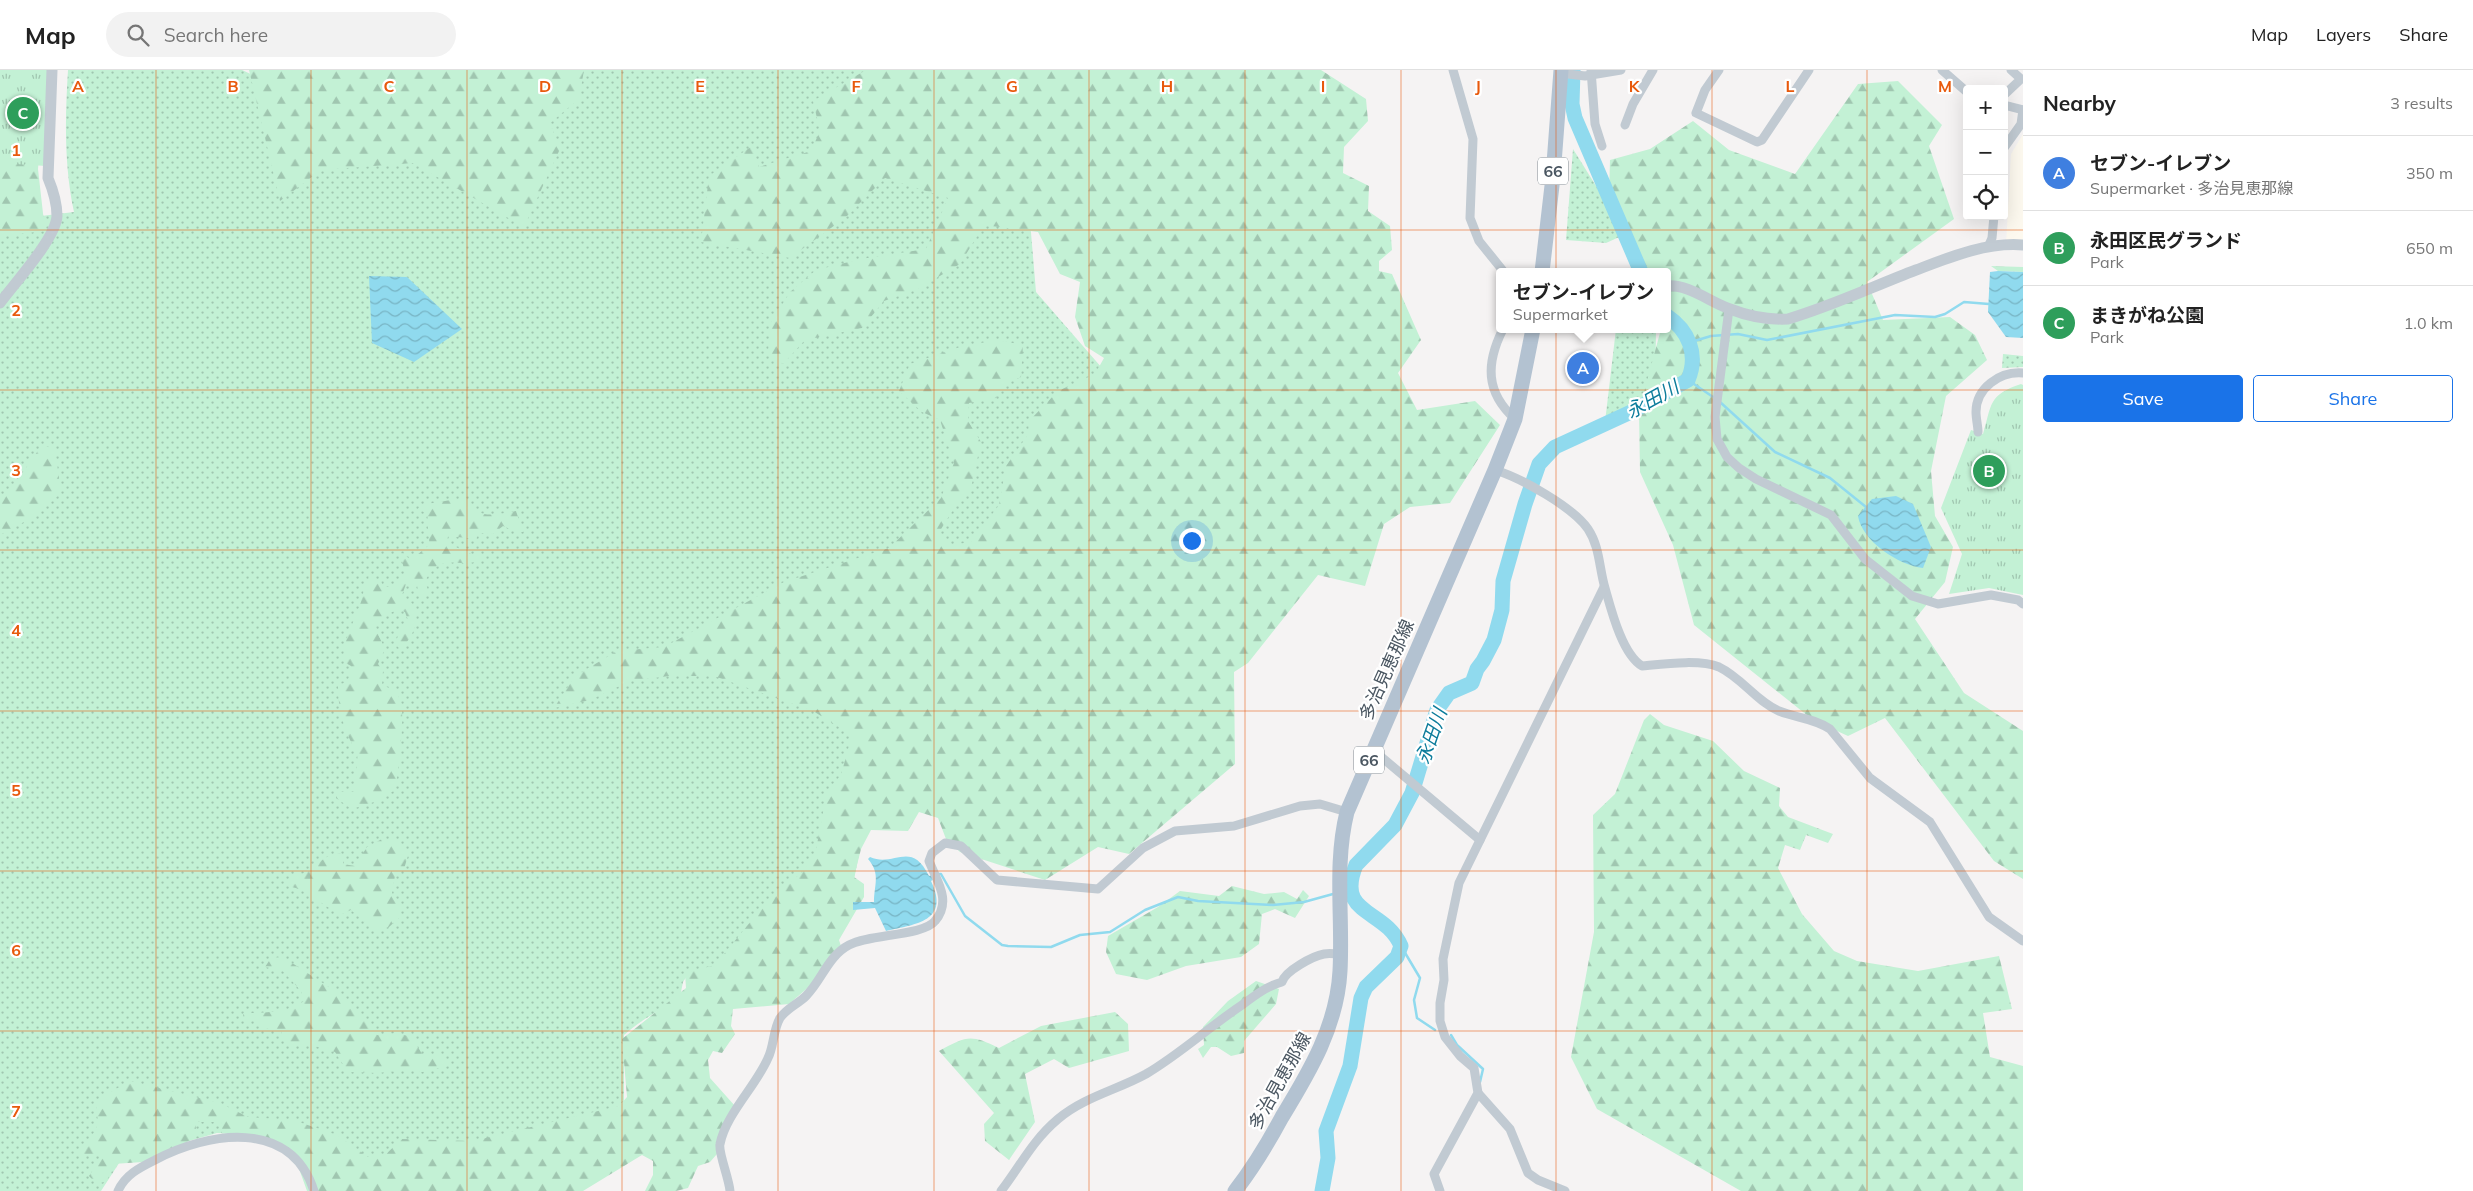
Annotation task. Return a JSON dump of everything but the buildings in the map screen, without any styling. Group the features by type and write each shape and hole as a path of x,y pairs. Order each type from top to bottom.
{"main road":[{"name":"66","path":"1542,268 1562,72"},
{"name":"多治見恵那線","path":"1235,1191 1262,1152 1319,1052 1336,1001 1340,954 1340,849 1347,812 1372,750 1495,470 1515,419 1532,333"}],"street":[{"path":"0,303 52,232 57,215 48,178 52,70"},
{"path":"52,189 56,178 58,70"},
{"path":"1452,70 1472,139 1469,188 1471,224 1479,241 1501,268"},
{"path":"1562,72 1589,74 1621,70"},
{"path":"1624,125 1633,104 1653,70"},
{"path":"1719,70 1705,90 1696,113 1757,142 1762,140 1808,70"},
{"path":"1942,70 1963,88"},
{"path":"2008,91 2021,79 2011,70"},
{"path":"1589,74 1595,124 1602,146"},
{"path":"2008,106 2023,110 2021,124 2008,142"},
{"path":"1988,247 1992,238 1994,220"},
{"path":"1671,286 1700,295 1729,309 1763,318 1788,319 1948,258 1988,247 2007,244 2023,245"},
{"path":"1729,309 1714,417 1717,439 1727,457 1739,468 1831,516 1865,559 1912,596 1938,604 1991,595 2018,600 2023,604"},
{"path":"1501,333 1492,354 1491,380 1507,412 1515,419"},
{"path":"1978,432 1976,412 1982,392 1992,381 2005,375 2023,373"},
{"path":"1495,470 1526,483 1544,494 1578,517 1588,530 1600,563 1604,587 1627,651 1637,662 1642,666 1682,663 1719,667 1767,705 1780,711 1823,724 1830,729 1870,778 1930,822 1989,917 2023,941"},
{"path":"1565,1191 1538,1180 1528,1173 1510,1129 1478,1093 1474,1068 1460,1056 1445,1037 1440,1020 1440,1003 1444,980 1445,944 1459,883 1604,587"},
{"path":"1372,750 1480,840"},
{"path":"730,1191 726,1168 719,1152 720,1144 731,1119 769,1057 781,1017 804,998 834,956 847,946 860,939 882,938 924,928 934,923 939,916 944,897 929,861 932,853 945,843 961,846 997,880 1098,889 1143,848 1175,831 1234,826 1300,806 1320,804 1347,812"},
{"path":"1002,1191 1033,1145 1059,1118 1084,1101 1143,1075 1164,1063 1240,1006 1275,984 1282,982 1283,978 1303,963 1325,954 1340,954"},
{"path":"1440,1191 1434,1174 1478,1093"},
{"path":"118,1191 123,1180 168,1153 203,1142 235,1137 255,1137 274,1143 290,1153 298,1161 314,1191"}],"shaded area":[{"path":"2023,134 2023,245 2006,245 2011,154"}],"green space":[{"path":"0,70 49,70 46,166 0,163"},
{"path":"46,70 38,169 45,231 0,236 0,159"},
{"path":"68,70 242,70 433,158 535,70 920,70 1025,161 1036,292 1102,368 863,834 845,925 687,976 683,982 680,997 624,1035 624,1105 317,1191 274,1137 217,1133 123,1157 101,1191 0,1191 0,221 74,212 68,177 66,141"},
{"path":"249,70 584,70 579,99 550,123 560,149 524,227 413,163 321,170 280,201"},
{"path":"866,70 1321,70 1366,99 1368,121 1344,147 1343,173 1369,186 1368,211 1390,226 1392,250 1379,261 1379,271 1392,274 1421,340 1398,373 1417,410 1475,401 1500,425 1450,503 1410,507 1384,524 1365,586 1318,575 1248,663 1234,672 1235,764 1129,854 1098,847 1045,880 960,852 946,839 938,818 919,812 908,831 871,830 861,849 854,877 864,884 864,897 839,940 841,946 811,985 789,1004 733,1009 731,1026 735,1034 722,1053 713,1051 708,1060 710,1078 735,1106 717,1154 710,1162 698,1166 688,1188 676,1191 645,1191 653,1175 653,1161 642,1155 583,1191 307,1191 292,1149 261,1135 222,1133 221,1122 196,1122 196,1134 189,1141 143,1162 113,1164 107,1181 97,1184 89,1176 103,1155 80,1156 80,1147 91,1136 96,1127 95,1101 130,1081 220,1103 248,1117 293,1120 337,1135 368,1157 385,1155 402,1139 473,1141 619,1106 627,1097 622,1039 686,988 685,973 715,965 765,904 801,873 815,855 827,791 841,775 852,735 813,711 714,676 669,676 630,681 590,700 554,708 575,676 617,651 664,647 784,582 889,548 941,498 954,463 940,420 922,412 899,391 910,364 960,347 997,340 1023,345 1021,377 1003,385 996,398 969,403 968,421 981,442 971,488 956,505 938,534 951,545 971,542 999,505 1006,466 1027,436 1030,420 1058,391 1095,374 1104,358 1085,346 1075,317 1080,282 1060,274 1038,232 984,225 960,264 918,289 884,301 862,328 805,340 783,364 768,355 770,324 790,292 816,270 861,259 926,249 948,198 885,178 846,217 790,258 701,242 709,176 752,146 759,167 811,151 820,131 813,101"},
{"path":"1898,81 1942,125 1929,146 1954,219 1867,282 1883,320 1950,317 1975,335 1987,360 1946,396 1931,471 1935,516 1953,547 1945,582 1915,619 1964,693 2023,731 2023,879 1994,861 1885,718 1848,736 1813,720 1694,625 1673,545 1640,472 1639,411 1660,333 1671,333 1671,268 1636,268 1609,196 1610,160 1650,149 1693,121 1729,150 1795,174 1858,84"},
{"path":"1573,149 1626,234 1606,243 1566,240"},
{"path":"1991,266 2023,267 2023,272 1998,271"},
{"path":"1616,333 1656,333 1655,398 1605,422"},
{"path":"2003,354 2023,356 2023,367 2002,368"},
{"path":"2021,384 2023,385 2023,595 1989,588 1949,594 1962,554 1941,508 1971,430 1983,434 1993,402 2002,392"},
{"path":"42,445 55,449 61,493 33,517 0,535 0,497 9,492"},
{"path":"457,499 466,502 481,513 496,514 516,511 523,532 517,532 503,526 493,534 479,533 476,539 448,536 447,543 471,554 480,555 481,560 472,563 444,563 438,566 425,581 428,590 423,595 418,592 417,584 406,584 402,595 416,607 416,619 411,636 404,645 399,648 395,644 402,625 408,620 405,612 398,609 375,621 377,632 385,649 378,664 383,671 382,685 396,693 402,705 398,771 395,790 374,802 352,809 336,798 337,792 355,792 358,749 355,749 344,726 340,710 338,685 347,682 351,672 351,666 344,662 344,651 349,631 361,602 364,582 369,577 381,581 383,587 395,585 405,573 401,557 402,553 411,560 429,545 428,514 418,509 421,505"},
{"path":"1650,714 1664,725 1713,741 1744,771 1780,788 1779,806 1788,817 1833,834 1828,843 1806,835 1800,850 1785,845 1778,868 1802,914 1834,951 1857,961 1918,971 1999,956 2012,1009 1983,1013 1990,1057 2023,1066 2023,1191 1741,1191 1597,1109 1571,1057 1594,932 1593,815 1615,794 1644,720"},
{"path":"382,839 396,840 409,852 404,869 395,876 392,893 399,902 400,917 389,927 376,931 351,910 340,915 300,889 283,885 286,880 304,873 331,855 343,854 343,864 355,866 367,847"},
{"path":"1232,886 1264,894 1284,892 1297,899 1303,890 1309,896 1295,918 1275,909 1262,914 1259,944 1241,957 1186,966 1147,980 1116,974 1106,952 1108,936 1158,907 1180,891 1219,896"},
{"path":"283,957 347,999 377,1035 397,1033 412,1037 422,1054 440,1054 448,1066 422,1072 411,1069 378,1073 348,1072 335,1052 308,1044 286,1046 281,1031 263,1028 259,1021 243,1020 243,1013 283,1010 304,1001 301,991 282,970 265,967 271,958"},
{"path":"1256,981 1279,989 1276,1004 1244,1041 1244,1053 1231,1056 1217,1047 1211,1047 1203,1058 1198,1049 1204,1045 1203,1027 1228,1001"},
{"path":"1115,1012 1128,1024 1129,1051 1069,1068 1054,1059 1025,1074 1035,1122 1009,1160 985,1141 984,1124 994,1113 939,1051 956,1042 969,1039 981,1040 999,1048 1041,1026"}],"water":[{"path":"1990,272 2023,272 2023,338 2006,337 1988,312"},
{"path":"369,276 407,277 462,329 414,362 372,343"},
{"path":"1896,496 1913,504 1931,547 1923,568 1913,566 1893,557 1874,543 1861,525 1858,516 1872,499"},
{"path":"870,857 887,859 909,857 916,859 929,876 932,875 934,879 931,881 936,894 936,905 933,913 919,923 886,931 875,908 853,910 853,902 874,902 876,875 868,859"}],"waterway":[{"name":"永田川","path":"1573,70 1572,104 1575,118 1639,268"},
{"path":"1691,342 1711,336 1738,334 1767,340 1895,315 1935,317 1945,314 1964,302 1989,304"},
{"name":"永田川","path":"1322,1191 1328,1158 1326,1131 1350,1066 1361,998 1366,987 1397,957 1401,946 1394,934 1384,924 1357,903 1352,894 1351,882 1356,865 1395,825 1412,793 1437,710 1449,693 1472,683 1477,669 1494,640 1502,610 1503,581 1525,504 1539,464 1555,447 1631,412 1688,380 1692,361 1690,344 1681,328 1671,319"},
{"path":"1688,380 1716,399"},
{"path":"1720,402 1775,452 1830,478 1866,507"},
{"path":"938,874 941,874 965,916 1002,945 1008,946 1051,947 1080,935 1110,932 1145,910 1178,897 1198,901 1273,905 1304,902 1333,894"},
{"path":"1401,946 1420,978 1414,1000 1417,1018 1435,1030"},
{"path":"1451,1035 1457,1045 1483,1069 1480,1082"}],"place":[{"name":"まきがね公園","path":"23,113"},
{"name":"セブン-イレブン","path":"1583,368"},
{"name":"永田区民グランド","path":"1989,471"}]}
